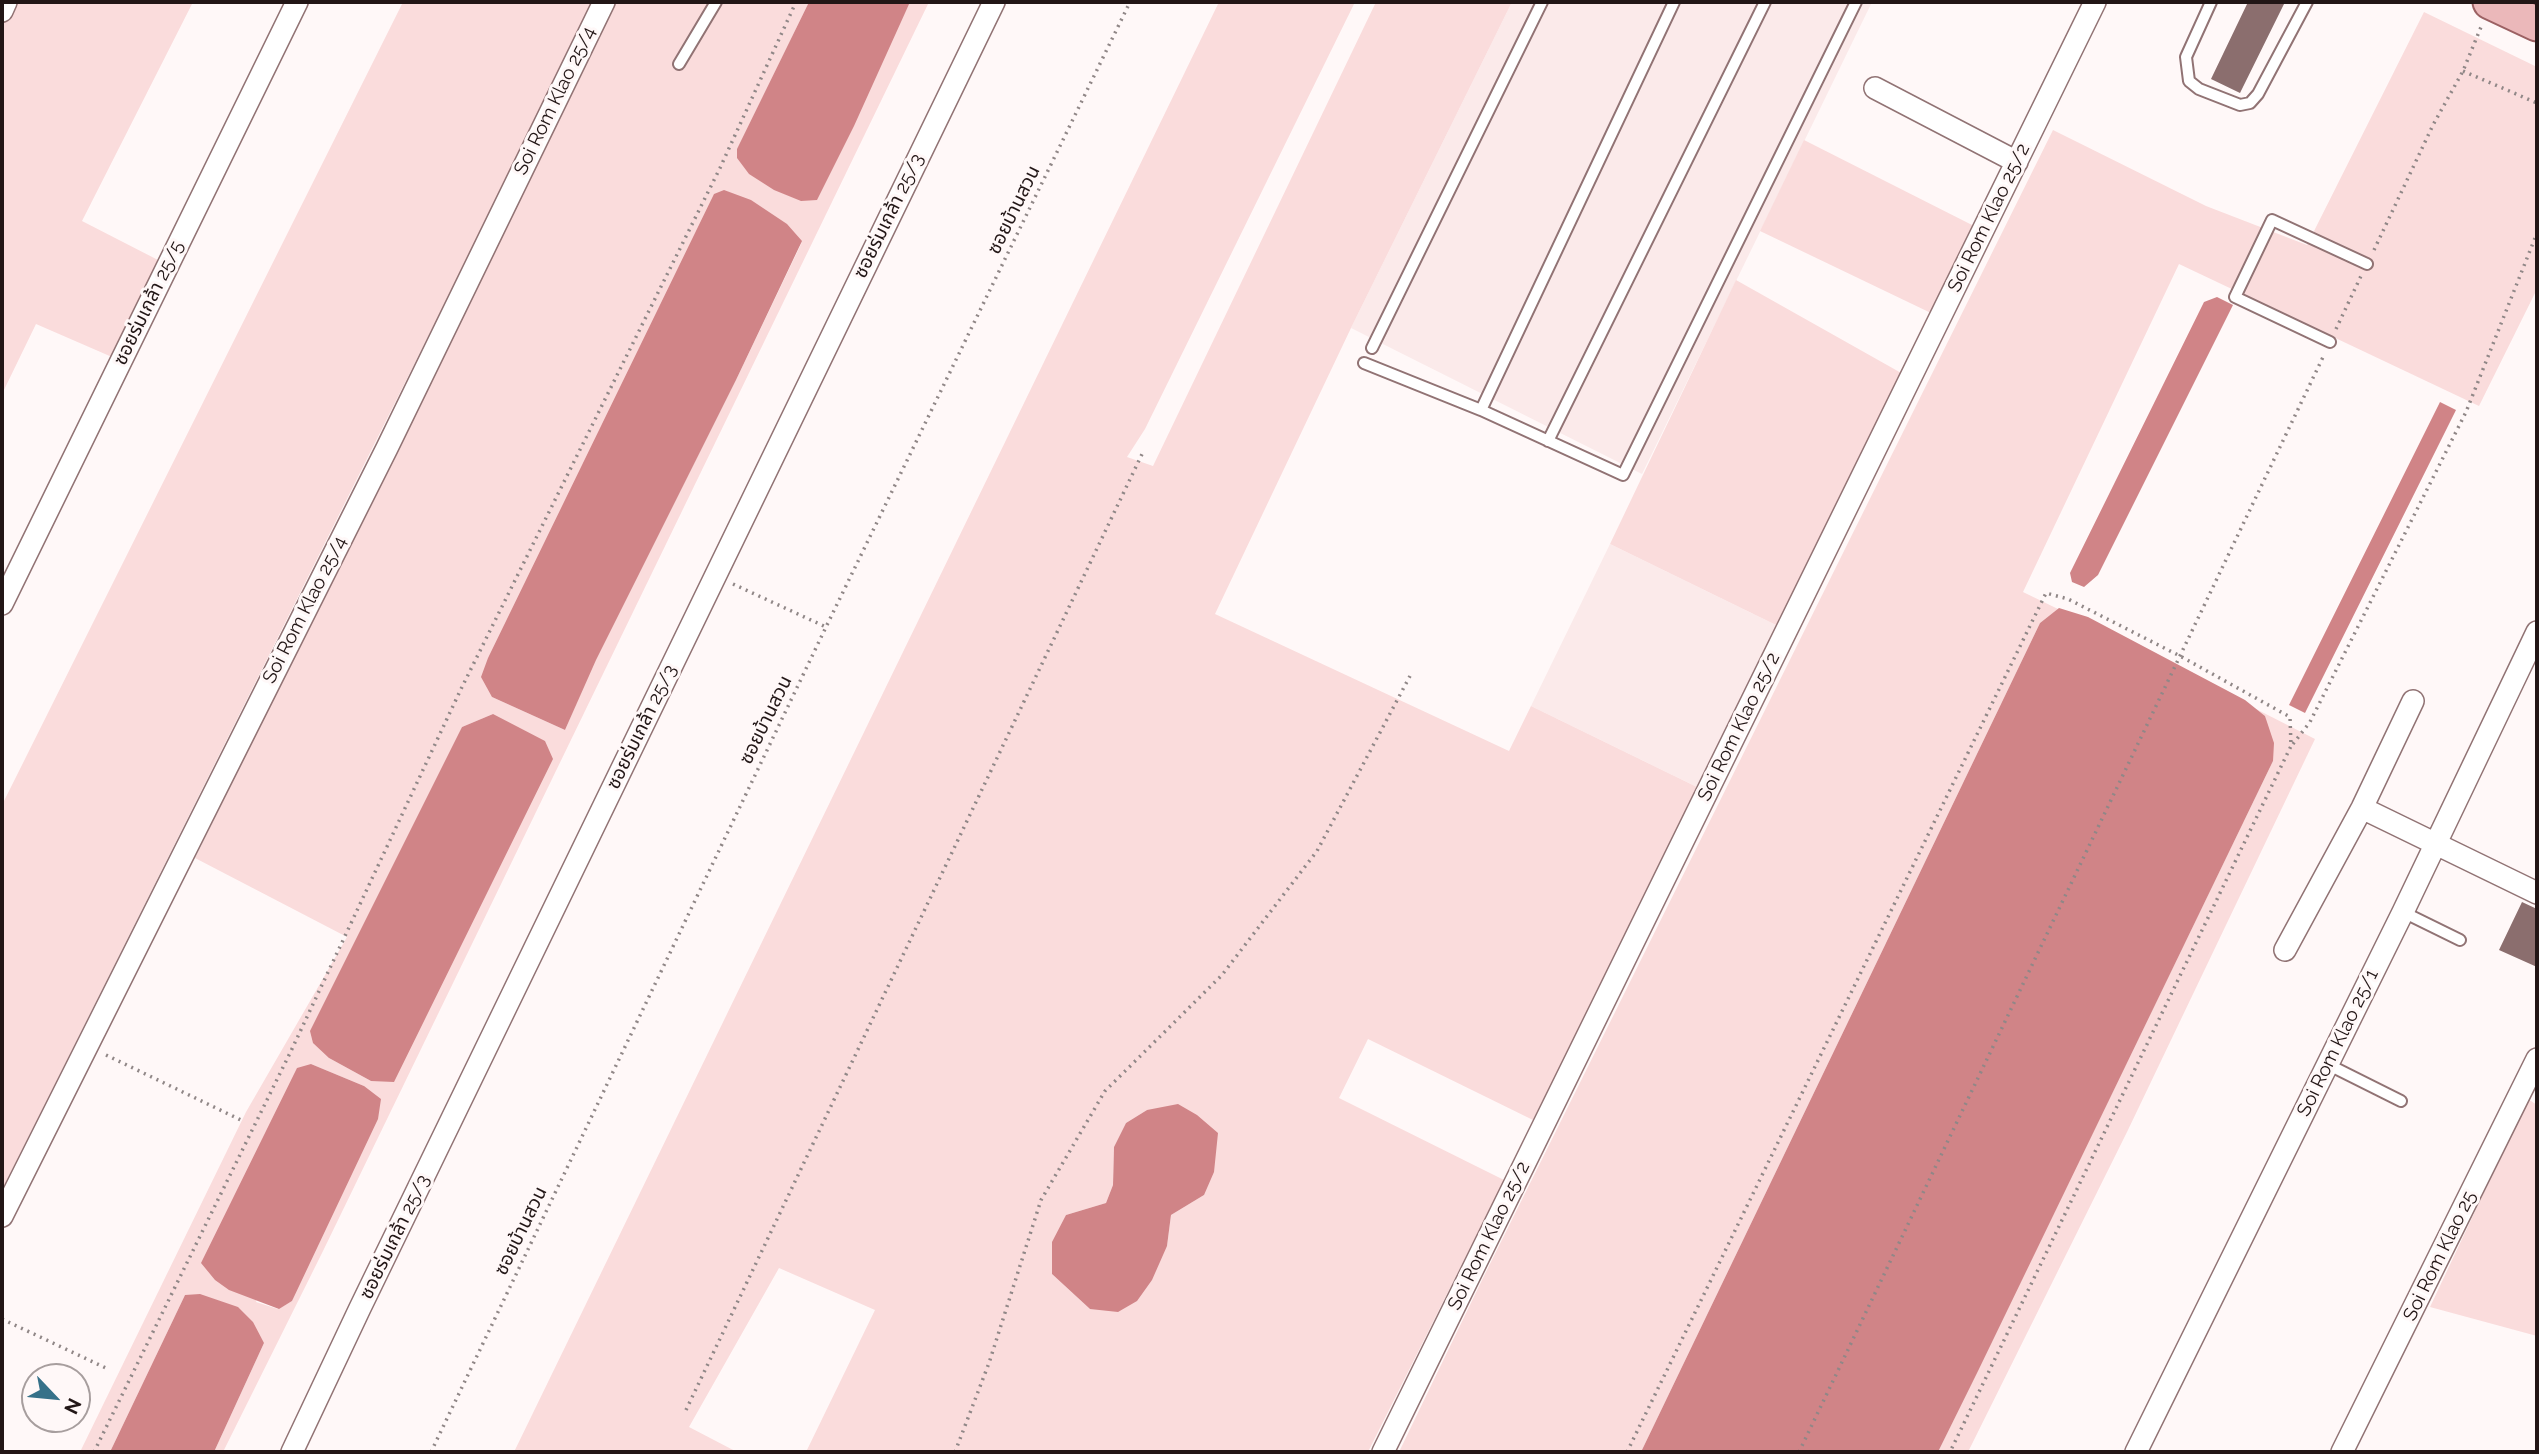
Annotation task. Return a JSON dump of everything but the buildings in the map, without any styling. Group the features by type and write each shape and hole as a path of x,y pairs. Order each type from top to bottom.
{"main road":[{"path":"2490,2 2537,24"}],"street":[{"path":"2,11 6,2"},
{"name":"ซอยร่มเกล้า 25/5","path":"2,604 297,2"},
{"name":"Soi Rom Klao 25/4","path":"2,1216 387,448 604,2"},
{"name":"ซอยร่มเกล้า 25/3","path":"292,1452 994,2"},
{"name":"Soi Rom Klao 25/2","path":"1383,1452 2095,2"},
{"path":"1875,88 2017,162"},
{"name":"Soi Rom Klao 25/1","path":"2136,1452 2403,912 2537,632"},
{"path":"2285,950 2362,808 2413,701"},
{"path":"2362,808 2537,892"},
{"name":"Soi Rom Klao 25","path":"2342,1452 2537,1059"}],"lane":[{"path":"679,64 716,2"},
{"path":"1372,348 1542,2"},
{"path":"1481,410 1674,2"},
{"path":"1548,441 1765,2"},
{"path":"1364,363 1481,410 1623,475 1856,2"},
{"path":"2211,2 2186,57 2189,80 2199,89 2240,105 2250,103 2258,94 2307,2"},
{"path":"2330,342 2235,297 2272,220 2367,264"},
{"path":"2403,912 2460,940"},
{"path":"2327,1064 2401,1101"}],"path":[{"path":"94,1452 291,1051 461,689 720,168 796,2"},
{"name":"ซอยบ้านสวน","path":"431,1452 826,627 1130,2"},
{"path":"2463,71 2537,103"},
{"path":"1950,1452 2291,746 2310,722 2466,412 2537,233"},
{"path":"686,1410 1143,452"},
{"path":"731,583 826,627"},
{"path":"1627,1452 2046,593 2068,599 2180,656 2290,717 2291,746"},
{"path":"1799,1452 2180,656"},
{"path":"956,1452 989,1363 1041,1200 1104,1091 1222,975 1317,851 1410,676"},
{"path":"87,1045 243,1121"},
{"path":"2,1319 108,1368"}],"shaded area":[{"path":"2,2 193,2 82,221 158,260 112,357 36,324 2,394"},
{"path":"403,2 595,2 2,1190 2,805"},
{"path":"614,2 809,2 737,150 890,42 910,2 929,2 223,1452 214,1452 264,1343 185,1295 110,1452 80,1452 246,1112 347,937 195,858","holes":["802,242 595,660 565,730 492,697","493,714 371,1081 329,1058 462,727","311,1064 364,1086 292,1301 278,1309 256,1302"]},
{"path":"809,2 910,2 817,200 801,201 774,190 749,174 737,158 737,149"},
{"path":"1219,2 1355,2 1145,429 1127,457 1153,466 1376,2 1512,2 1351,328 1215,614 1509,751 1531,706 1699,788 1533,1120 1368,1039 1339,1098 1504,1180 1368,1452 806,1452 875,1310 779,1268 689,1427 737,1452 514,1452","holes":["1147,1110 1204,1195 1171,1215 1167,1246 1090,1309 1052,1274 1066,1215 1106,1203 1113,1185 1114,1147 1126,1123"]},
{"path":"1512,2 1872,2 1642,474 1351,328"},
{"path":"2424,12 2537,67 2537,289 2479,406 2179,264 2023,592 2058,609 2040,623 1641,1452 1399,1452 2053,130 2206,206 2307,245"},
{"path":"1804,140 1976,227 1933,314 1760,231"},
{"path":"724,190 751,200 787,224 802,241 596,660 565,730 492,697 481,677 714,194"},
{"path":"1736,280 1903,374 1778,626 1610,544"},
{"path":"2217,297 2233,305 2098,575 2084,587 2072,582 2070,573 2204,302"},
{"path":"2440,402 2456,410 2305,713 2289,705"},
{"path":"1610,544 1778,626 1699,788 1531,706"},
{"path":"2059,608 2088,617 2245,700 2265,716 2274,743 2273,761 1938,1452 1641,1452 2040,623"},
{"path":"2256,709 2315,739 2127,1132 1968,1452 1938,1452 2273,761 2265,716"},
{"path":"493,714 545,741 553,759 394,1082 371,1081 329,1058 313,1043 310,1031 462,727"},
{"path":"311,1064 364,1086 381,1099 378,1119 292,1301 279,1309 229,1290 215,1280 201,1263 297,1068"},
{"path":"2528,1099 2537,1105 2537,1336 2430,1307"},
{"path":"1178,1104 1197,1115 1218,1133 1214,1172 1204,1195 1171,1215 1167,1246 1152,1280 1137,1301 1118,1312 1090,1309 1052,1274 1052,1242 1066,1215 1106,1203 1113,1185 1114,1147 1126,1123 1147,1110"},
{"path":"200,1294 238,1307 253,1322 264,1343 214,1452 110,1452 185,1295"}]}
